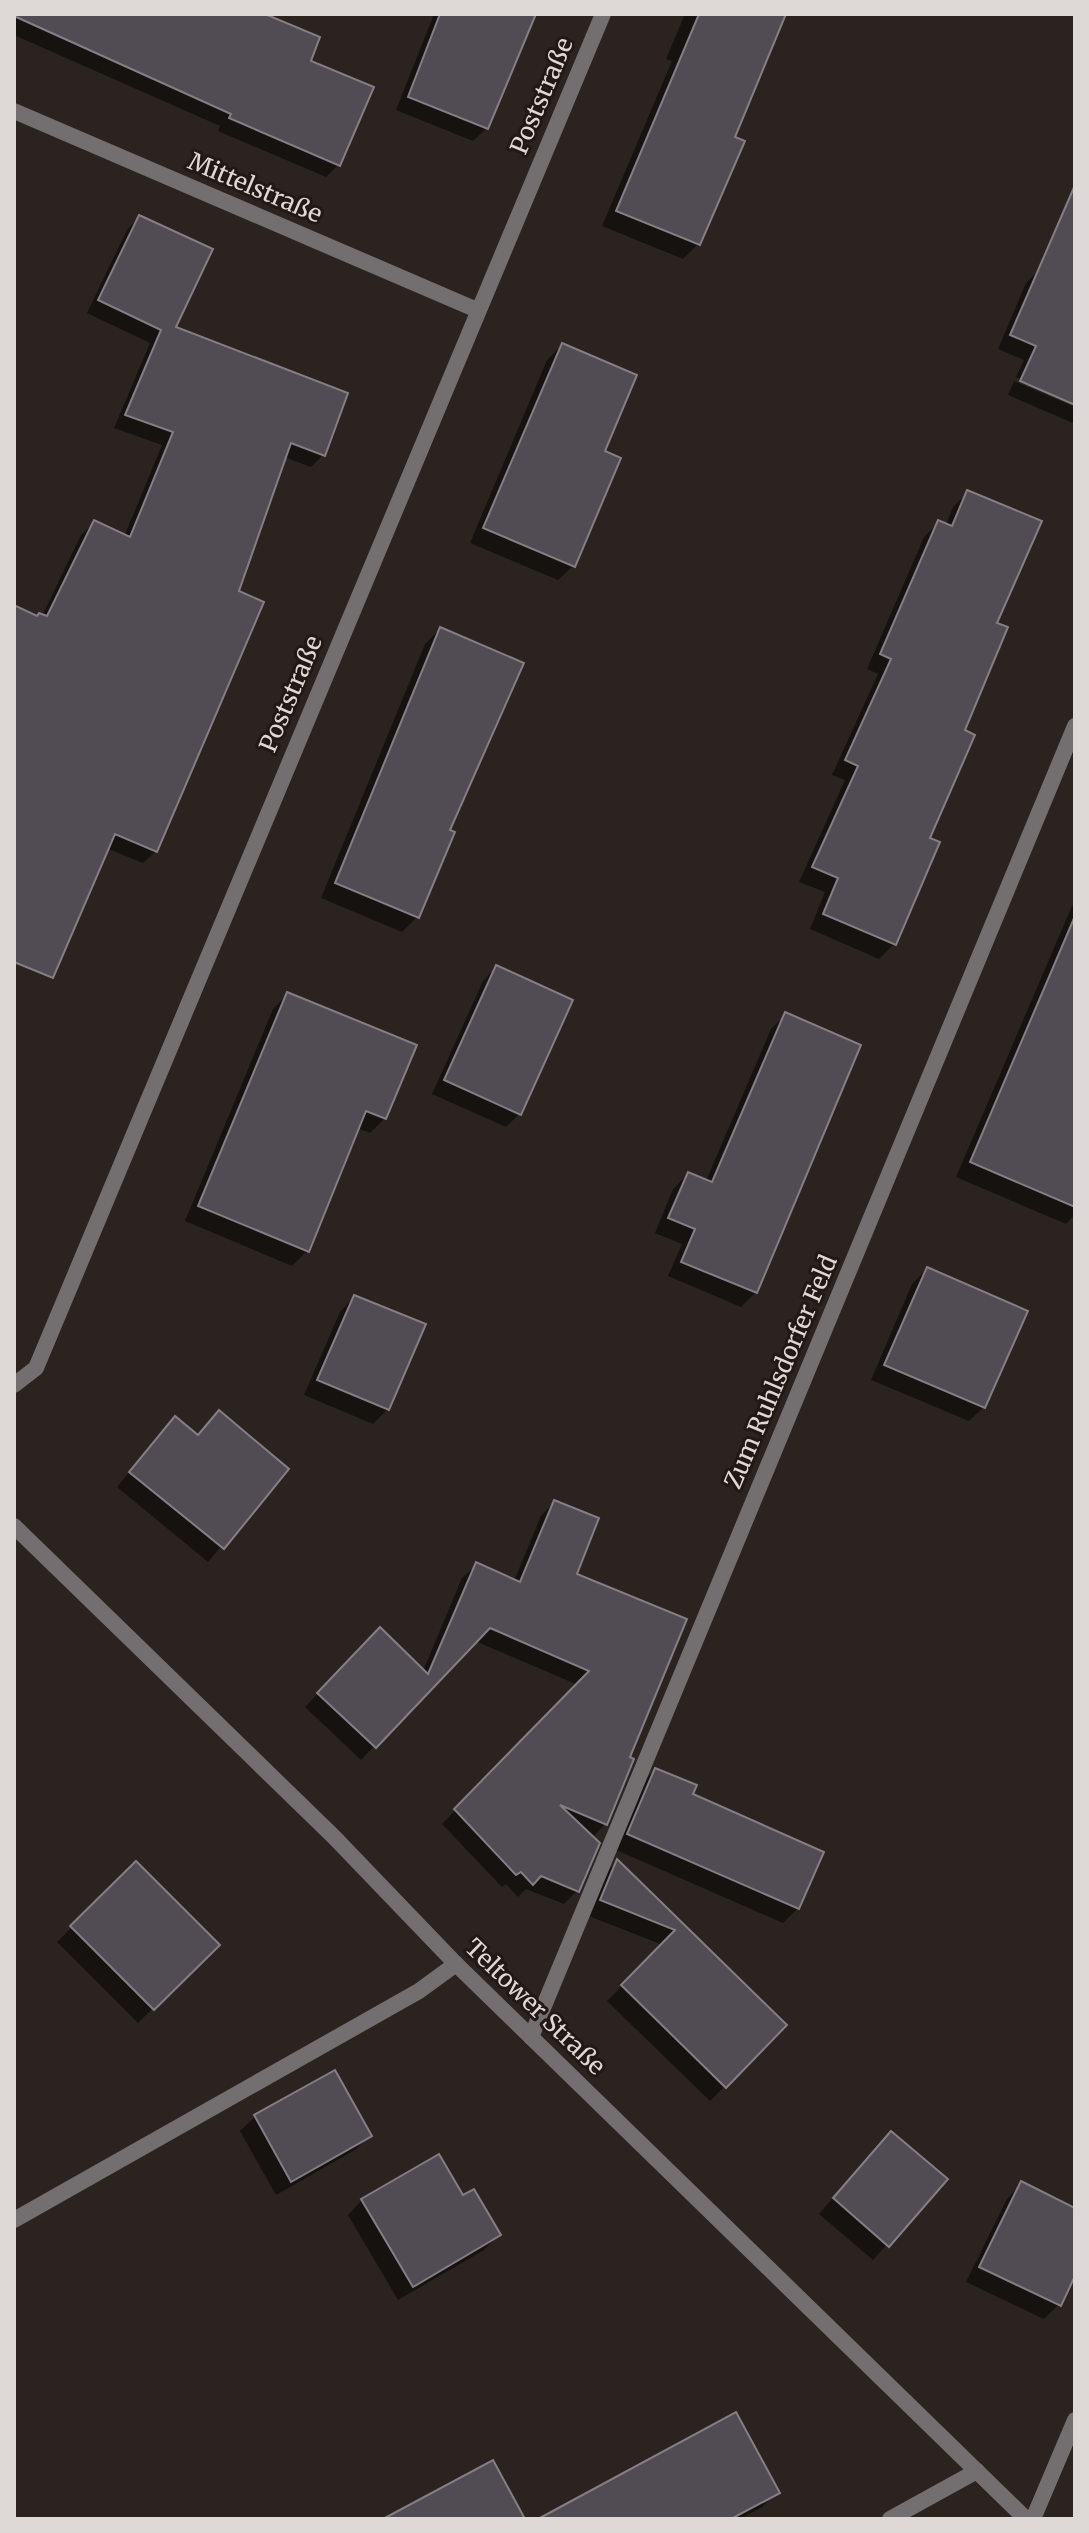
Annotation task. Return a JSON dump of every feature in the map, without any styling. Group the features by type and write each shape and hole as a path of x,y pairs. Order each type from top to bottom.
{"street":[{"name":"Poststraße","path":"14,1385 36,1368 603,14"},
{"name":"Mittelstraße","path":"14,111 477,310"},
{"name":"Zum Ruhlsdorfer Feld","path":"531,2037 1075,726"},
{"name":"Teltower Straße","path":"14,1526 334,1837 456,1964 1026,2519"},
{"path":"14,2220 419,1991 456,1964"},
{"path":"1033,2519 1075,2420"},
{"path":"890,2519 977,2471"}],"building":[{"path":"14,14 265,14 320,37 311,61 374,87 340,166 229,118 231,114"},
{"path":"440,14 536,14 488,129 408,97"},
{"path":"699,14 786,14 735,137 745,141 700,245 616,211"},
{"path":"1075,185 1075,405 1020,381 1036,346 1010,335"},
{"path":"139,215 213,249 176,327 348,393 325,456 291,443 239,591 264,602 157,852 115,834 53,978 14,962 14,605 37,616 39,613 47,616 94,520 130,537 173,432 125,415 161,330 98,300"},
{"path":"562,343 637,375 605,451 621,458 575,567 483,528"},
{"path":"967,490 1042,521 997,623 1008,627 965,730 975,735 930,838 940,842 896,945 823,914 838,878 812,867 858,766 845,760 891,659 880,654 938,520 952,526"},
{"path":"440,627 524,663 450,830 455,832 419,918 335,883"},
{"path":"1075,916 1075,1207 970,1162"},
{"path":"496,965 573,1000 521,1115 444,1080"},
{"path":"287,992 417,1045 386,1119 366,1111 309,1252 198,1206"},
{"path":"785,1012 861,1045 757,1293 681,1262 695,1229 668,1218 688,1172 712,1182"},
{"path":"927,1267 1028,1311 985,1408 884,1365"},
{"path":"354,1295 426,1324 389,1410 317,1380"},
{"path":"219,1410 289,1469 224,1549 129,1472 175,1416 198,1435"},
{"path":"554,1500 599,1518 577,1574 687,1619 630,1757 634,1759 607,1825 560,1805 600,1843 579,1892 541,1876 533,1885 521,1872 516,1875 454,1809 589,1671 490,1628 376,1748 317,1693 380,1627 428,1674 476,1562 520,1582"},
{"path":"655,1768 697,1785 693,1794 824,1852 799,1909 627,1834"},
{"path":"617,1859 787,2025 726,2088 621,1985 675,1930 600,1900"},
{"path":"136,1861 220,1945 154,2010 70,1926"},
{"path":"335,2070 372,2136 291,2182 254,2115"},
{"path":"891,2131 948,2179 889,2247 833,2198"},
{"path":"439,2154 463,2195 474,2189 501,2235 413,2287 361,2199"},
{"path":"1021,2181 1075,2208 1075,2276 1061,2306 979,2267"},
{"path":"736,2412 780,2493 731,2519 538,2519"},
{"path":"493,2460 525,2519 383,2519"}]}
